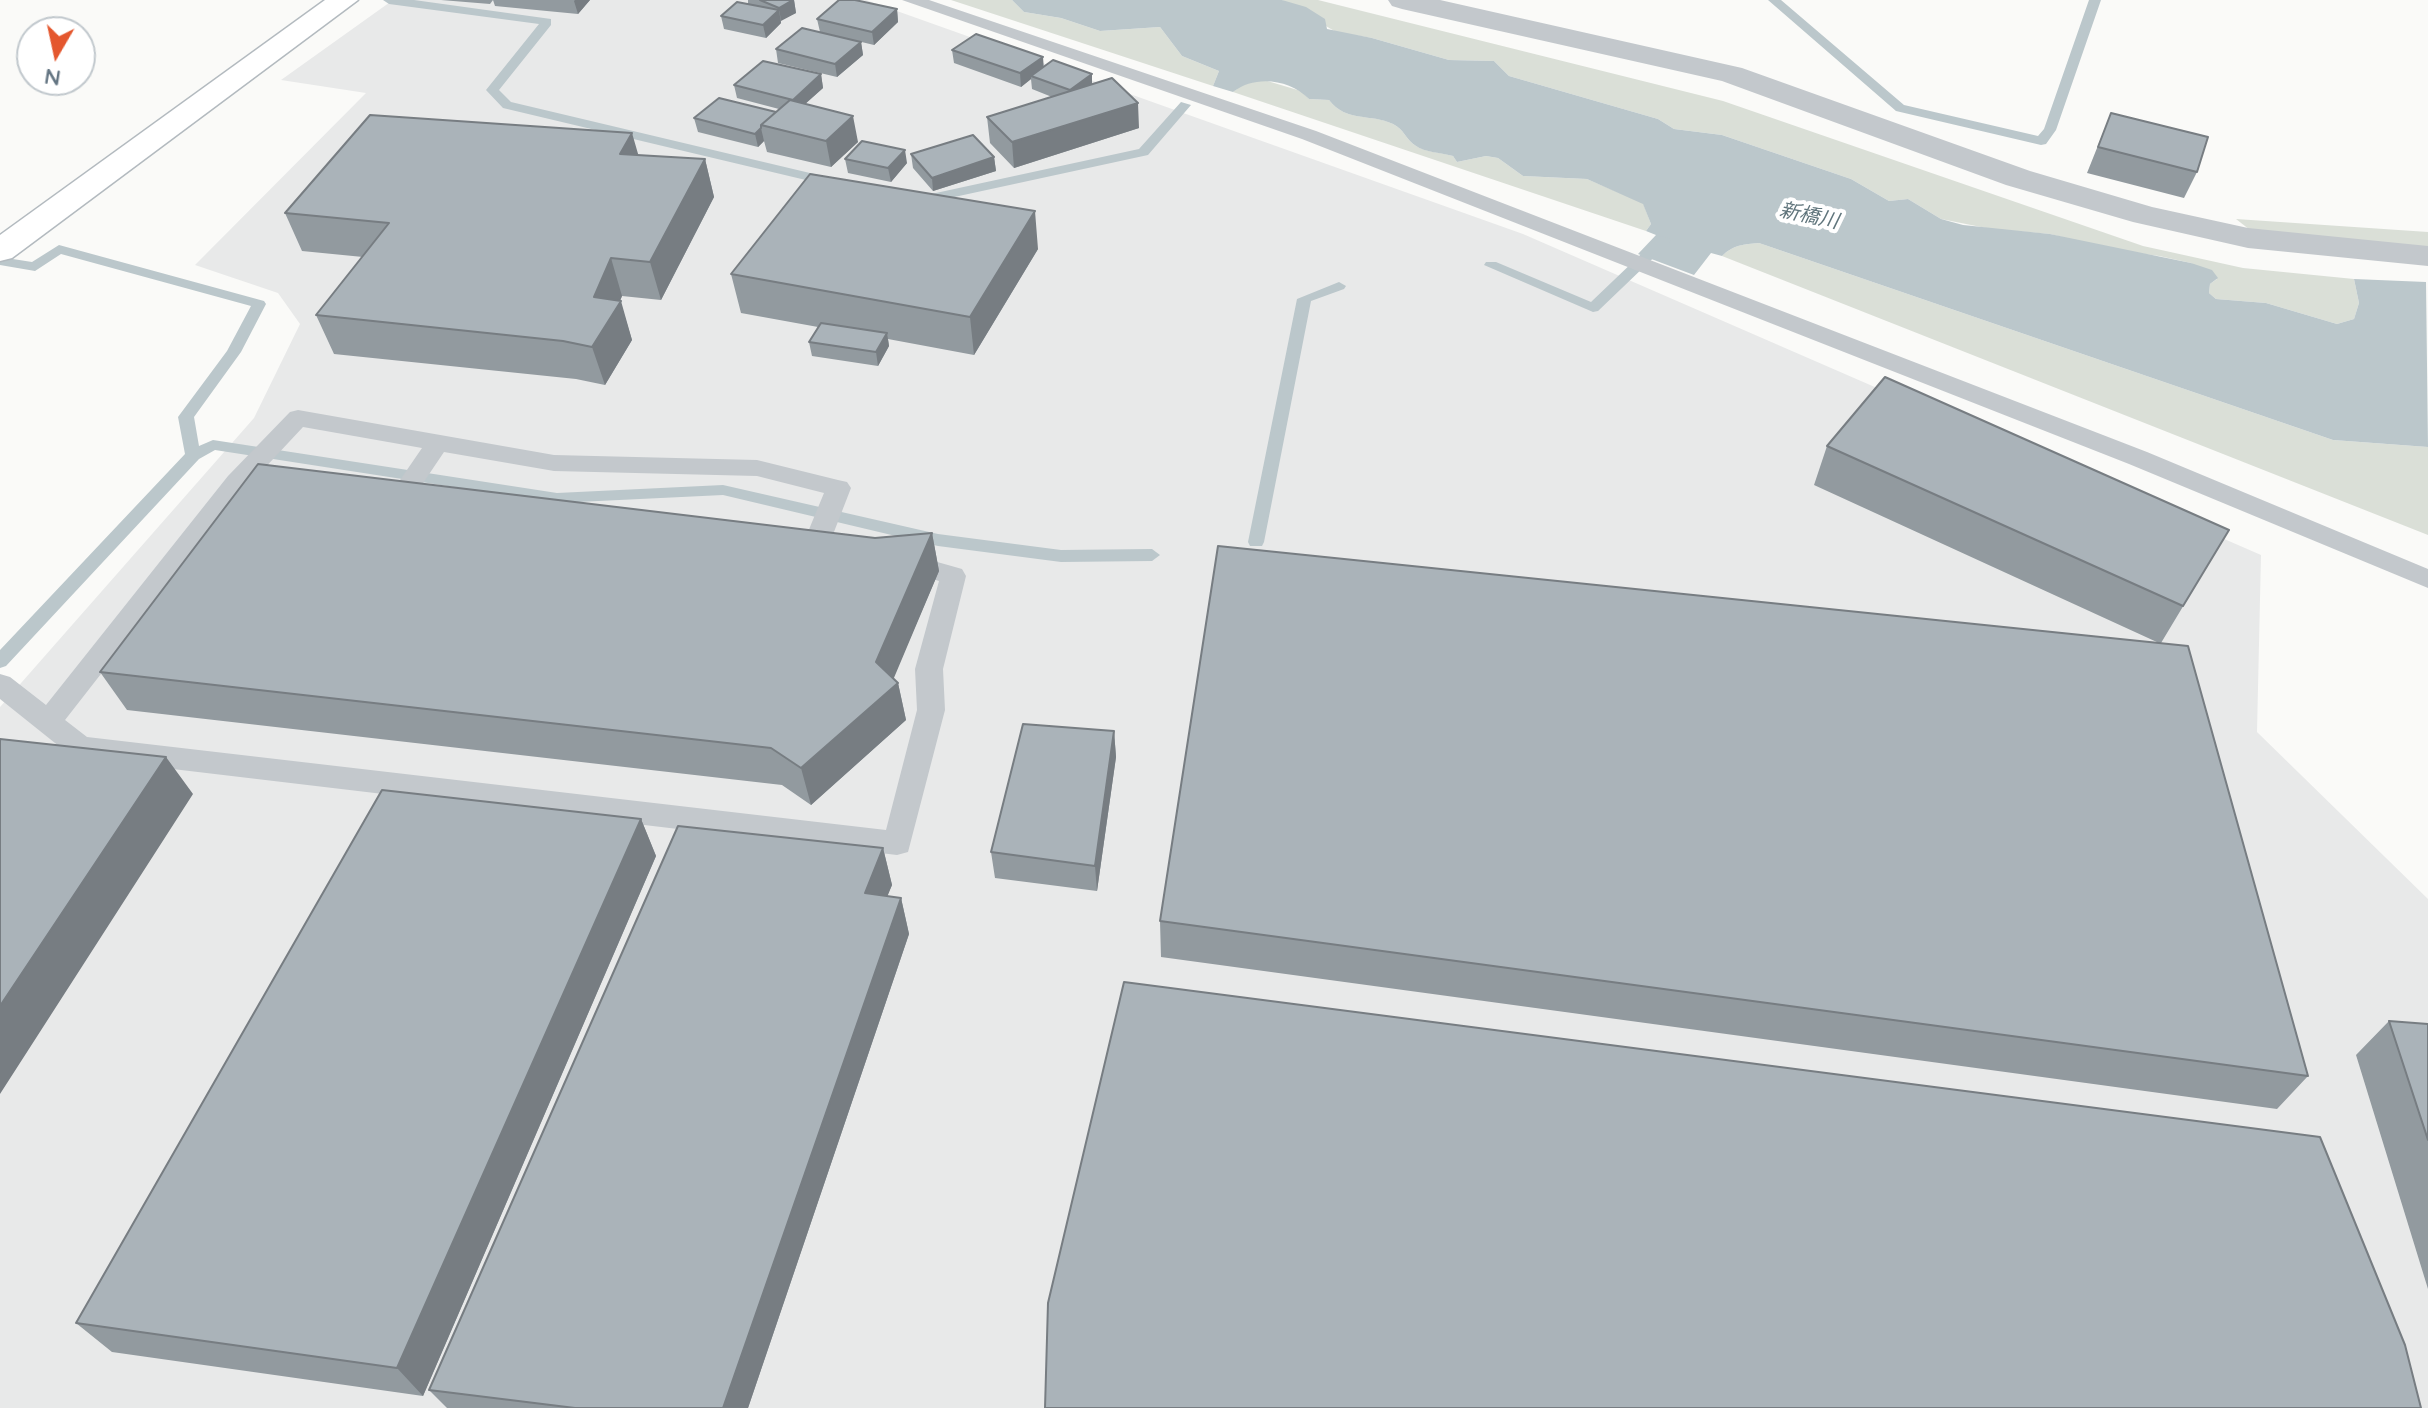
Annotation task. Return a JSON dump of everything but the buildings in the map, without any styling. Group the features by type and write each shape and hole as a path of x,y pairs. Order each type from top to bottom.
{"street":[{"path":"0,251 344,0"},
{"path":"1402,0 1731,74 2018,178 2145,215 2248,238 2428,256"}],"lane":[{"path":"911,0 1309,135 2138,458 2428,579"},
{"path":"48,722 237,482 298,418 554,463 757,468 838,488 823,526 785,541"},
{"path":"408,488 438,442"},
{"path":"237,482 266,486"},
{"path":"369,498 408,488 445,506"},
{"path":"2,685 80,747 897,843 931,710 929,669 953,576 874,552 823,526"}],"shaded area":[{"path":"393,0 866,0 1523,234 2261,555 2257,732 2428,899 2428,1408 0,1408 0,707 254,418 300,324 278,293 195,265 366,93 281,80"},
{"path":"951,0 1012,0 1024,12 1061,18 1100,31 1160,27 1182,56 1219,71 1213,86"},
{"path":"1282,0 1318,0 1723,101 2143,246 2243,268 2354,279 2359,303 2354,319 2337,324 2266,303 2216,299 2209,293 2210,284 2217,279 2191,263 2110,249 2050,234 1991,229 1941,219 1908,199 1889,201 1851,179 1722,135 1674,129 1658,119 1509,76 1494,61 1449,60 1372,38 1336,32"},
{"path":"1264,80 1301,91 1309,99 1329,100 1351,115 1393,124 1416,146 1453,156 1457,162 1486,156 1498,158 1523,176 1587,179 1643,203 1651,224 1646,231 1233,92 1243,84"},
{"path":"2236,219 2428,232 2428,248 2250,230"},
{"path":"1759,243 2333,440 2428,447 2428,535 1722,256 1730,249"}],"water":[{"name":"新橋川","path":"1012,0 1282,0 1306,7 1325,19 1327,29 1449,60 1494,61 1509,76 1658,119 1674,129 1722,135 1851,179 1889,201 1908,199 1941,219 1963,225 2050,234 2191,263 2212,270 2218,278 2210,284 2209,293 2216,299 2266,303 2337,324 2354,319 2359,303 2354,279 2426,282 2428,447 2333,440 1759,243 1730,249 1722,256 1711,253 1694,275 1638,254 1656,235 1646,231 1651,224 1643,204 1587,179 1523,176 1498,158 1486,156 1457,162 1453,156 1416,146 1393,124 1351,115 1329,100 1309,99 1292,87 1261,81 1233,92 1213,86 1219,71 1182,56 1160,27 1100,31 1061,18 1024,12"}],"waterway":[{"path":"389,0 547,22 492,90 507,105 831,182"},
{"path":"1774,0 1900,108 2041,141 2050,130 2095,0"},
{"path":"922,200 1143,152 1185,105"},
{"path":"1491,265 1593,308 1664,240"},
{"path":"0,261 35,267 59,249 259,304 234,352 186,417 193,455"},
{"path":"1256,542 1304,299 1339,286"},
{"path":"193,455 213,445 557,498 723,490 938,540 1061,556 1152,555"},
{"path":"0,661 193,455"}]}
